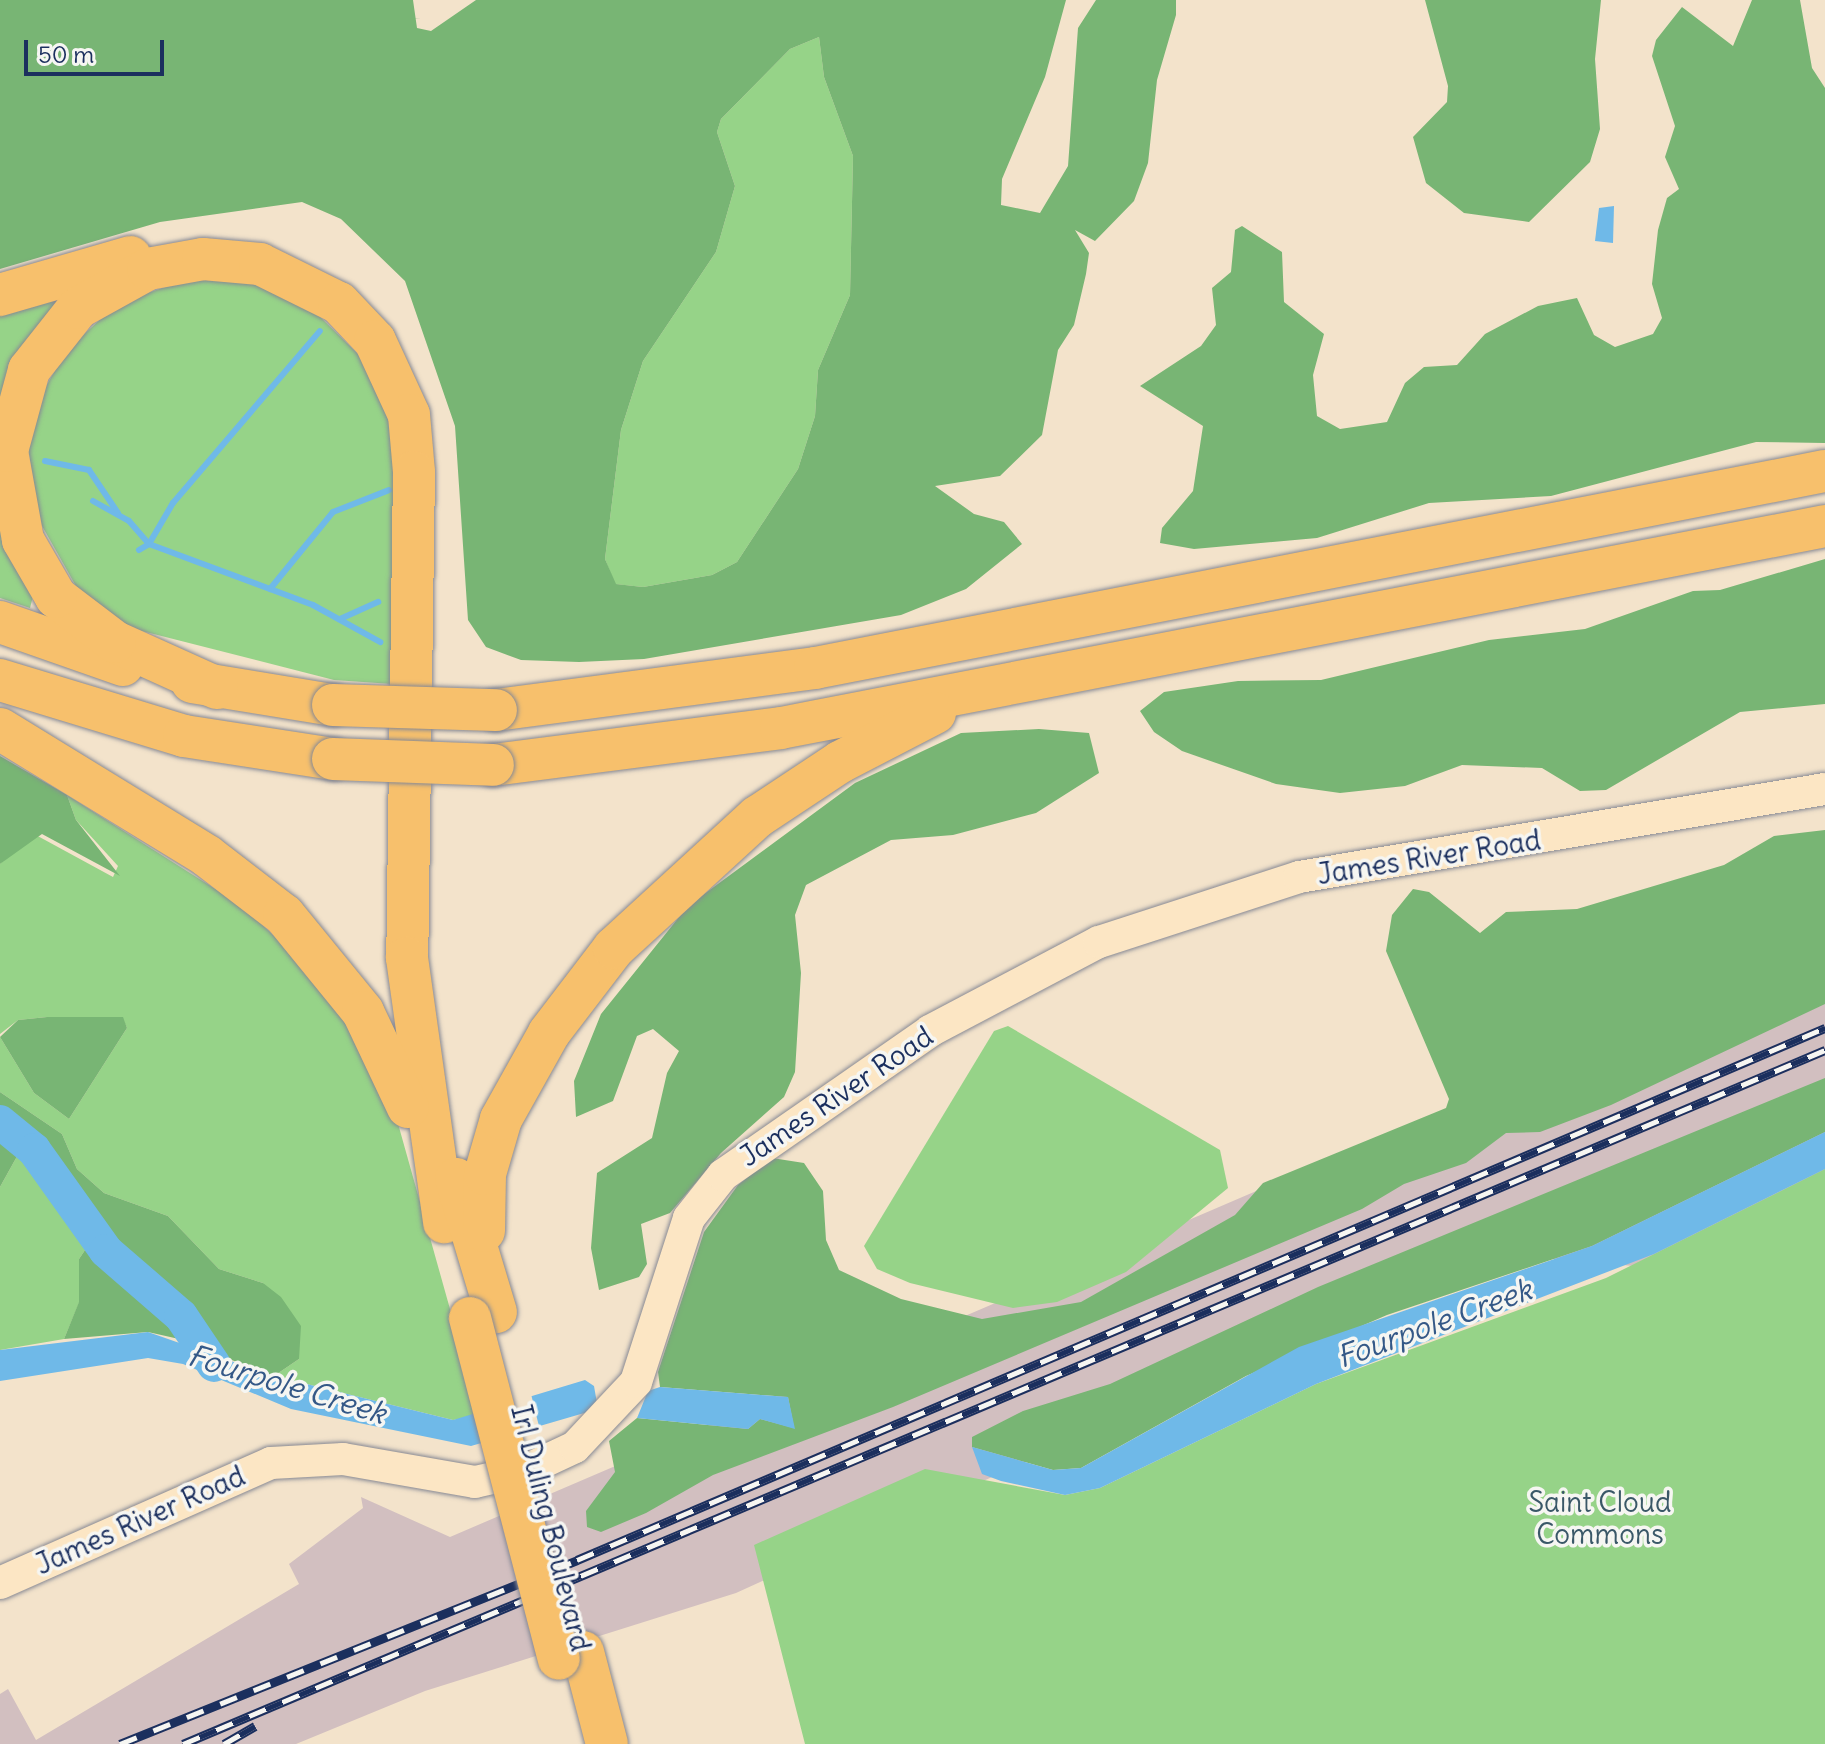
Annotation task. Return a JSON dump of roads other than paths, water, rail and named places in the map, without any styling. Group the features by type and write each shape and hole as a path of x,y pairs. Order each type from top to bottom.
{"highway":[{"path":"0,295 152,251 246,245 325,274 367,306 402,352 422,401 431,465 421,815 426,997 448,1143 483,1315"},
{"path":"217,688 115,642 56,597 23,540 8,466 19,397 60,327 123,279 203,259 260,264 339,303 375,341 409,415 414,472 405,917 415,1050 444,1222"},
{"path":"0,622 217,688 333,705 496,710 725,684 1825,471"},
{"path":"0,680 184,736 333,759 493,765 718,738 1249,639 1825,526"},
{"path":"483,1315 483,1202 491,1147 529,1063 589,978 672,888 767,810 840,762 998,687"},
{"path":"0,729 207,856 314,947 381,1042 444,1222 483,1315"},
{"name":"Irl Duling Boulevard","path":"483,1315 571,1656 607,1744"},
{"name":"Irl Duling Boulevard","path":"571,1656 581,1744"}],"street":[{"name":"James River Road","path":"8,1580 271,1463 343,1459 475,1482 524,1471 575,1447 636,1382 689,1218 723,1175 930,1031 1099,942 1299,877 1825,789"}],"water":[{"path":"1614,206 1613,243 1595,241 1599,208"},
{"name":"Fourpole Creek","path":"1825,1132 1825,1169 1654,1254 1316,1384 1100,1488 1065,1495 982,1474 972,1447 1053,1470 1081,1468 1299,1347 1592,1246"},
{"name":"Fourpole Creek","path":"148,1332 274,1376 453,1420 585,1380 594,1386 598,1409 471,1446 291,1409 183,1364 148,1358 0,1381 0,1350"},
{"path":"660,1387 788,1397 795,1429 760,1419 748,1429 637,1418 648,1391"}],"waterway":[{"path":"149,544 173,503 320,331"},
{"path":"45,461 89,470 118,513"},
{"path":"270,589 333,512 389,490"},
{"path":"93,501 129,521 149,544"},
{"path":"139,550 149,544 313,605 380,642"},
{"path":"340,619 378,602"},
{"name":"Fourpole Creek","path":"0,1122 34,1150 106,1251 181,1316 214,1365"}],"railway":[{"path":"120,1744 577,1560 1825,1028"},
{"path":"183,1744 1825,1050"},
{"path":"224,1744 255,1726"}],"park label":[{"name":"Saint Cloud Commons","path":"1600,1518"}]}
